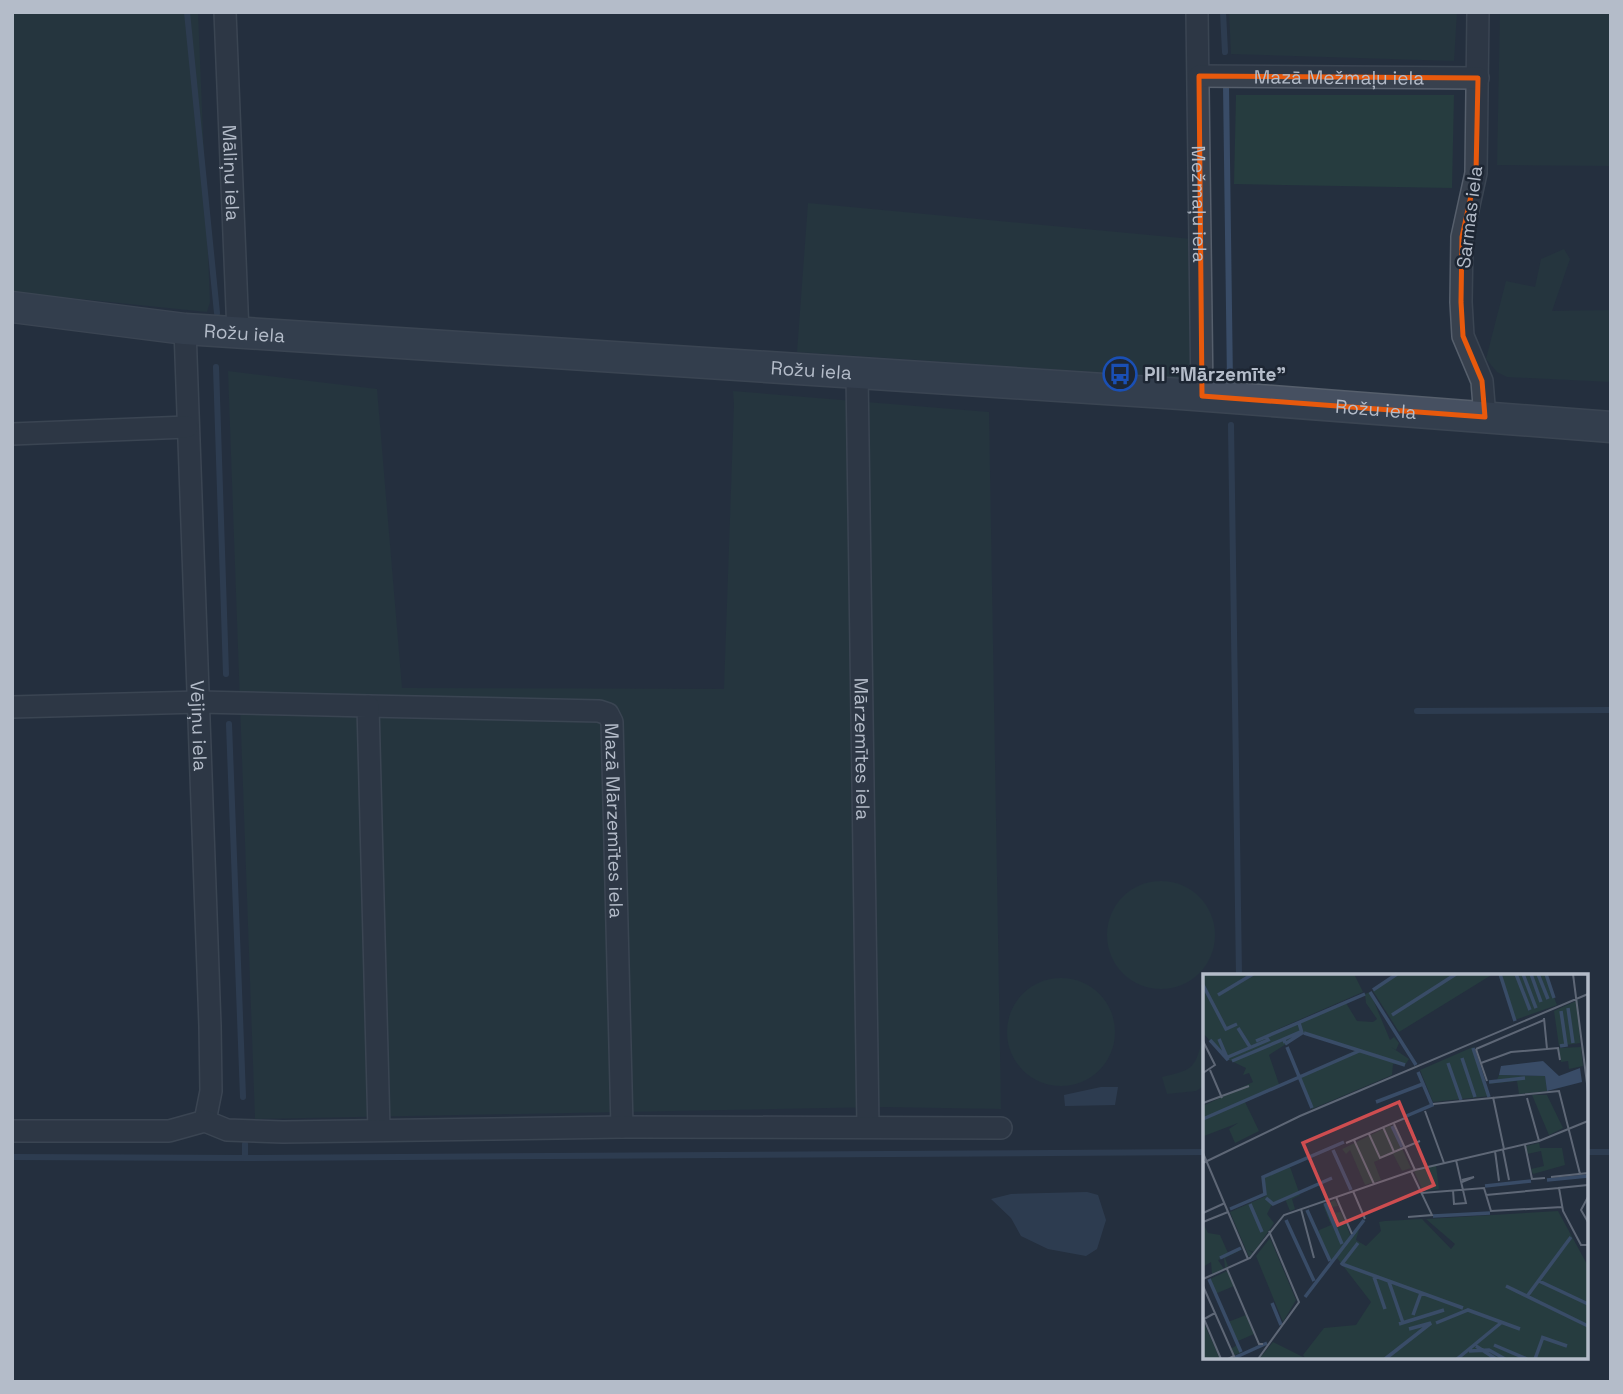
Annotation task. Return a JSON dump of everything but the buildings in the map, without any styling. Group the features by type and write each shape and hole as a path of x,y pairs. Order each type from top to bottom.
{"street":[{"name":"Māliņu iela","path":"225,12 238,333"},
{"name":"Mežmaļu iela","path":"1197,12 1202,396"},
{"name":"Sarmas iela","path":"1478,12 1476,173 1462,237 1461,302 1463,336 1482,381 1485,417"},
{"name":"Mazā Mežmaļu iela","path":"1199,76 1478,78"},
{"name":"Rožu iela","path":"12,307 238,333 1202,396 1611,427"},
{"name":"Vējiņu iela","path":"185,329 211,1091 205,1121"},
{"name":"Mārzemītes iela","path":"856,373 868,1127"},
{"path":"12,433 187,427"},
{"path":"12,707 199,702 368,706 379,1130"},
{"name":"Mazā Mārzemītes iela","path":"368,706 599,711 608,714 612,722 622,1127"},
{"path":"12,1130 169,1131 205,1121 227,1130 1001,1128"}],"highlighted area":[{"path":"1199,76 1478,78 1476,173 1462,237 1461,302 1463,336 1482,381 1485,417 1202,396"}],"green space":[{"path":"12,12 198,12 210,302 207,312 12,292"},
{"path":"1229,12 1457,12 1454,61 1231,54"},
{"path":"1500,12 1611,12 1611,166 1497,165"},
{"path":"1236,95 1454,95 1452,188 1234,184"},
{"path":"808,203 1192,239 1196,362 1185,378 797,352"},
{"path":"1564,249 1570,259 1552,311 1611,310 1611,382 1507,377 1497,372 1486,359 1506,281 1535,287 1541,259"},
{"path":"228,371 377,389 402,688 724,689 733,391 989,412 1001,1109 882,1107 255,1119"},
{"path":"1161,881 1182,885 1199,897 1211,914 1215,935 1211,956 1199,973 1182,985 1161,989 1140,985 1123,973 1111,956 1107,935 1111,914 1123,897 1140,885"},
{"path":"1061,978 1082,982 1099,994 1111,1011 1115,1032 1111,1053 1099,1070 1082,1082 1061,1086 1040,1082 1023,1070 1011,1053 1007,1032 1011,1011 1023,994 1040,982"},
{"path":"1203,1040 1203,1086 1196,1091 1167,1094 1162,1077 1186,1070 1197,1057"}],"water":[{"path":"1101,1087 1118,1087 1115,1105 1065,1106 1064,1095"},
{"path":"1087,1192 1098,1195 1106,1220 1097,1249 1086,1256 1048,1249 1021,1236 1011,1218 991,1199 1011,1194"}],"waterway":[{"path":"187,12 217,313"},
{"path":"1223,12 1225,52"},
{"path":"1226,85 1230,383"},
{"path":"216,367 226,674"},
{"path":"1231,425 1239,974"},
{"path":"1417,711 1611,710"},
{"path":"229,724 243,1097"},
{"path":"245,1144 245,1158"},
{"path":"12,1157 1203,1152"},
{"path":"1588,1152 1611,1152"}],"place":[{"name":"PII \"Mārzemīte\"","path":"1120,374"}]}
